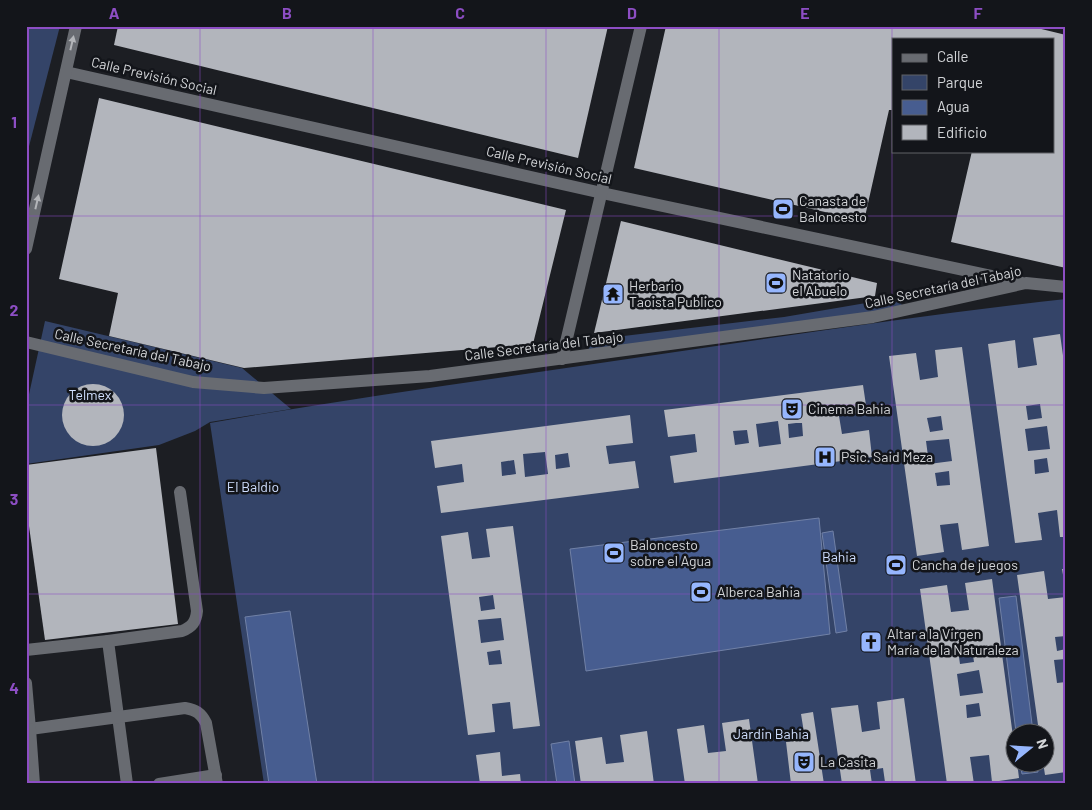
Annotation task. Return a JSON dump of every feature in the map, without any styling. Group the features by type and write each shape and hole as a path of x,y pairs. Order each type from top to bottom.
{"street":[{"path":"26,249 76,26"},
{"path":"562,359 641,26"},
{"name":"Calle Previsión Social","path":"66,72 602,192 1026,283"},
{"name":"Calle Secretaría del Tabajo","path":"26,342 193,382 264,388 430,376 873,317 1026,283 1066,287"},
{"path":"26,650 108,641 182,631 190,628 196,620 197,611 180,492"},
{"path":"108,641 127,784"},
{"path":"26,683 34,784"},
{"path":"30,729 185,708 194,710 201,715 206,723 216,780 159,784"}],"green space":[{"path":"28,26 60,26 26,158 26,31"},
{"path":"901,297 902,313 587,361 590,340 784,317"},
{"name":"Bahia","path":"1066,299 1066,784 264,784 210,423 462,383 840,328"},
{"name":"Telmex","path":"45,321 242,368 291,409 210,422 195,431 159,445 26,464 26,408"}],"water":[{"name":"Alberca Bahia","path":"819,518 830,634 586,671 570,549"},
{"path":"833,531 847,631 836,633 822,533"},
{"path":"1016,596 1032,722 1015,722 999,598"},
{"path":"290,611 317,784 269,784 245,617"},
{"path":"569,741 575,784 557,784 551,744"},
{"path":"1022,772 1038,772 1022,774"}],"building":[{"path":"118,26 608,26 578,158 114,45"},
{"path":"666,26 1029,26 1066,35 1066,268 951,242 972,152 1054,152 1054,38 892,38 892,110 889,110 864,221 634,168"},
{"path":"99,98 566,210 533,344 244,368 109,336 118,293 59,279"},
{"path":"621,221 877,283 875,296 594,333"},
{"path":"1060,334 1066,377 1066,537 1060,537 1057,510 1038,513 1042,540 1015,543 988,344 1015,340 1018,368 1037,365 1033,338","holes":["1040,404 1042,418 1028,420 1026,406","1047,426 1050,449 1028,451 1025,429","1047,458 1049,472 1035,474 1034,460"]},
{"path":"962,347 989,546 962,550 958,523 940,525 944,552 917,556 889,356 916,353 920,380 938,377 935,350","holes":["941,416 943,430 930,432 927,418","949,439 952,461 929,464 926,441","949,471 950,485 937,486 935,473"]},
{"path":"93,384 105,387 115,393 121,403 124,415 121,427 115,437 105,443 93,446 81,443 71,437 65,427 62,415 65,403 71,393 81,387"},
{"path":"863,385 867,412 839,416 842,434 869,430 872,457 674,483 670,456 697,452 695,434 668,437 664,410","holes":["778,421 781,444 759,447 756,424","802,423 803,436 789,438 788,424","747,430 749,443 735,445 733,431"]},
{"path":"630,415 633,443 606,446 609,464 635,461 639,488 441,513 437,486 464,482 462,464 435,468 431,441","holes":["545,452 548,474 525,477 523,454","568,453 570,467 556,469 555,455","514,460 516,474 502,476 501,462"]},
{"path":"156,448 178,624 45,640 26,505 26,465"},
{"path":"513,526 540,726 513,729 510,702 492,704 495,732 468,735 441,536 468,532 472,559 490,557 486,529","holes":["493,595 495,609 481,611 479,597","501,618 504,640 481,643 478,620","500,650 502,664 489,665 487,652"]},
{"path":"1062,569 1066,569 1066,586 1065,586"},
{"path":"1044,571 1048,599 1066,597 1066,636 1055,637 1057,651 1066,649 1066,659 1054,660 1057,683 1066,682 1066,691 1063,692 1066,705 1066,772 1045,775 1045,772 1054,772 1054,722 1038,722 1017,575"},
{"path":"992,579 1011,722 1004,722 1004,772 1018,772 1019,778 992,782 989,755 970,757 974,784 947,784 920,589 947,585 951,612 969,610 965,583","holes":["972,649 974,662 960,664 958,650","979,670 983,693 960,696 957,674","979,703 981,716 967,718 966,705"]},
{"name":"Altar a la Virgen María de la Naturaleza","path":"869,632 881,640 873,651 862,644"},
{"path":"904,698 916,784 879,784 885,782 883,768 870,770 872,784 842,784 831,708 858,705 862,732 880,729 877,702"},
{"name":"La Casita","path":"813,712 824,784 791,784 786,742 805,739 801,714"},
{"path":"749,719 758,784 685,784 677,729 704,725 708,753 726,751 722,723"},
{"path":"647,731 654,784 581,784 575,741 602,737 606,764 624,762 620,735"},
{"path":"500,752 502,776 520,774 521,784 480,784 476,755"}],"place":[{"name":"Canasta de Baloncesto","path":"783,209"},
{"name":"Natatorio el Abuelo","path":"776,283"},
{"name":"Herbario Taoista Publico","path":"613,294"},
{"name":"Cinema Bahia","path":"792,409"},
{"name":"Psic. Said Meza","path":"825,457"},
{"name":"Baloncesto sobre el Agua","path":"614,553"},
{"name":"Cancha de juegos","path":"896,565"},
{"name":"Alberca Bahia","path":"701,592"},
{"name":"Altar a la Virgen María de la Naturaleza","path":"871,642"},
{"name":"La Casita","path":"804,762"}],"park label":[{"name":"El Baldio","path":"253,487"},
{"name":"Jardin Bahia","path":"771,734"}]}
